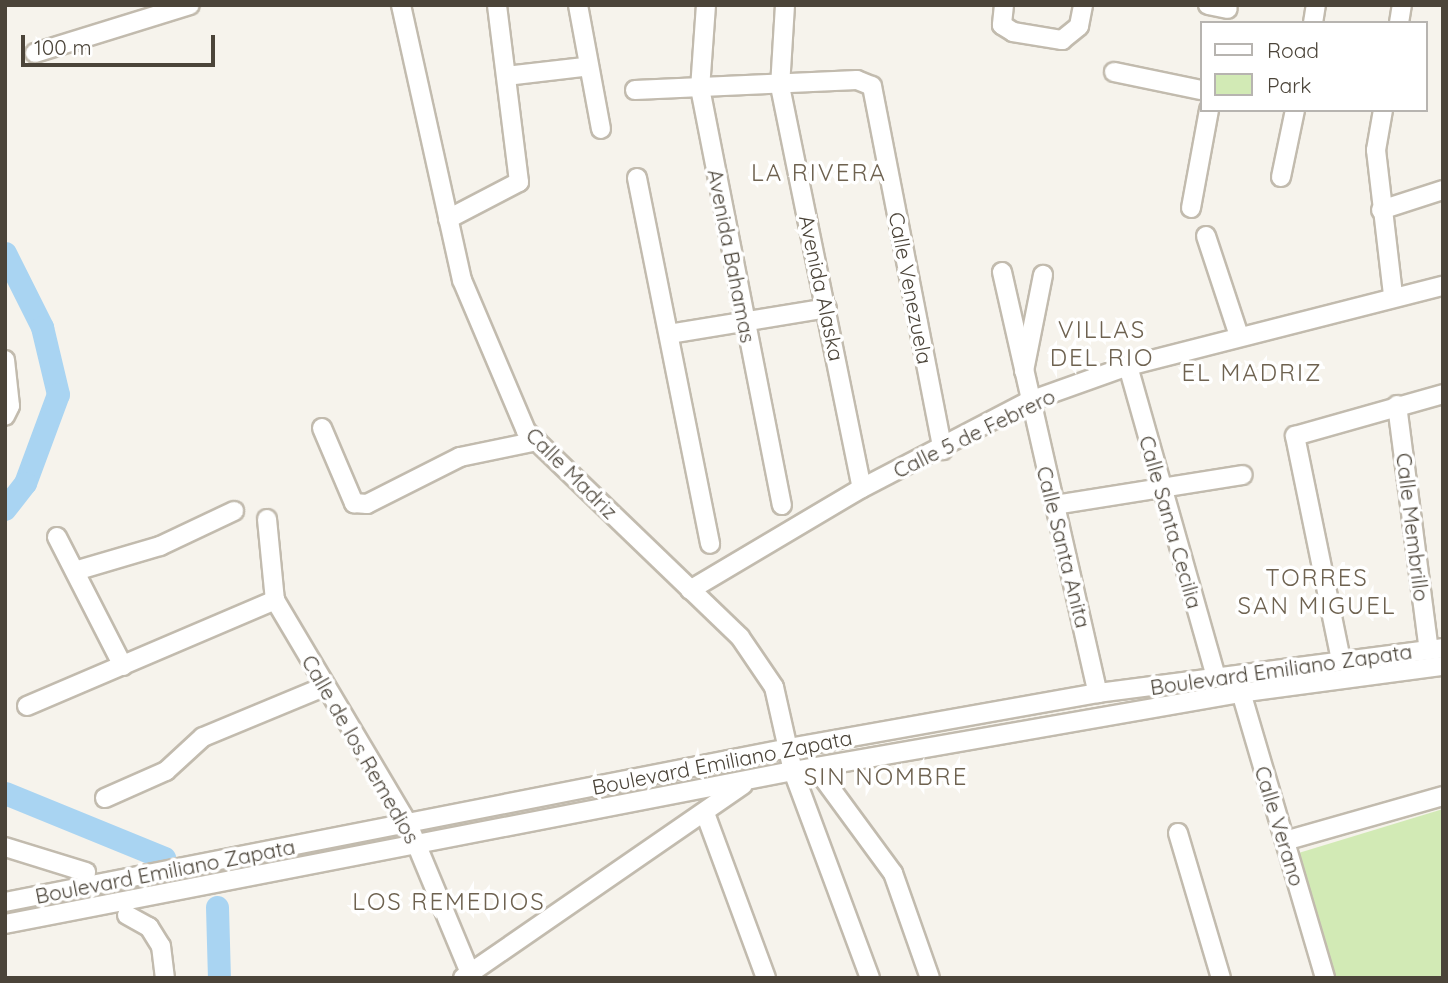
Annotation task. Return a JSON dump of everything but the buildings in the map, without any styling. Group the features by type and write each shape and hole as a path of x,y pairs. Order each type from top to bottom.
{"street":[{"path":"35,53 190,5"},
{"name":"Calle Madriz","path":"401,5 462,280 491,356 537,441 740,637 774,687 793,771 870,978"},
{"path":"448,219 514,191 520,160 497,5"},
{"path":"578,5 584,67 601,129"},
{"name":"Avenida Bahamas","path":"706,5 699,88 782,505"},
{"name":"Avenida Alaska","path":"785,5 780,86 862,488"},
{"path":"1004,5 1002,25 1013,32 1062,40 1079,26 1083,5"},
{"path":"1208,5 1227,12"},
{"path":"506,76 584,67"},
{"path":"1114,72 1200,90"},
{"name":"Calle Venezuela","path":"780,86 857,80 872,86 943,450"},
{"path":"635,90 780,86"},
{"path":"1191,208 1209,112"},
{"path":"1281,177 1295,112"},
{"path":"1383,112 1376,150 1393,295"},
{"path":"637,178 710,544"},
{"path":"1381,210 1443,190"},
{"path":"1206,236 1239,336"},
{"name":"Calle Santa Anita","path":"1002,272 1027,402 1055,505 1098,693"},
{"path":"1023,380 1043,275"},
{"name":"Calle 5 de Febrero","path":"690,590 862,488 943,450 1027,402 1128,366 1393,295 1443,286"},
{"path":"669,334 827,308"},
{"path":"5,360 10,406 5,416"},
{"name":"Calle Santa Cecilia","path":"1128,366 1159,485 1216,678"},
{"path":"1341,660 1295,436 1443,394"},
{"name":"Calle Membrillo","path":"1397,405 1436,649"},
{"path":"322,428 354,503 367,504 460,457 537,441"},
{"path":"1055,505 1159,485 1242,475"},
{"path":"75,571 160,546 234,511"},
{"name":"Calle de los Remedios","path":"267,519 275,600 324,687 408,824 419,846 468,976"},
{"path":"57,537 123,666"},
{"path":"27,706 275,600"},
{"name":"Boulevard Emiliano Zapata","path":"5,902 789,748 1098,693 1436,649"},
{"name":"Boulevard Emiliano Zapata","path":"5,923 419,846 815,767 1240,693 1443,666"},
{"name":"Calle Verano","path":"1236,675 1325,978"},
{"path":"105,798 166,771 203,737 324,687"},
{"path":"815,767 892,873 930,978"},
{"name":"Boulevard Emiliano Zapata","path":"468,976 749,780"},
{"path":"1285,841 1443,796"},
{"path":"705,813 766,978"},
{"path":"1178,833 1221,978"},
{"path":"5,847 86,872"},
{"path":"127,915 149,928 161,946 165,978"}],"green space":[{"path":"1443,809 1443,978 1331,978 1292,855"}],"waterway":[{"path":"5,253 42,327 58,394 25,483 5,509"},
{"path":"5,793 164,858"},
{"path":"217,907 219,978"}],"district":[{"name":"LA RIVERA","path":"819,173"},
{"name":"VILLAS DEL RIO","path":"1102,344"},
{"name":"EL MADRIZ","path":"1252,373"},
{"name":"TORRES SAN MIGUEL","path":"1317,592"},
{"name":"SIN NOMBRE","path":"886,777"},
{"name":"LOS REMEDIOS","path":"449,902"}]}
